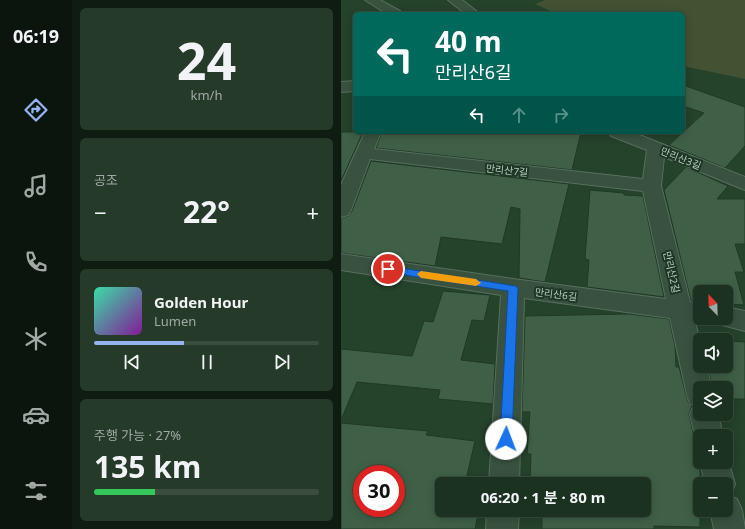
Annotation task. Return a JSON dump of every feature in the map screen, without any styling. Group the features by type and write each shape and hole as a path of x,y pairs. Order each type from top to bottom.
{"street":[{"path":"371,0 392,12"},
{"path":"454,0 471,12"},
{"path":"341,87 353,86"},
{"path":"341,210 372,134"},
{"name":"만리산3길","path":"622,134 745,184"},
{"name":"만리산2길","path":"656,148 651,186 690,311 698,381"},
{"name":"만리산7길","path":"363,153 651,186"},
{"name":"만리산6길","path":"341,262 513,288 690,311"},
{"path":"504,477 513,288"},
{"path":"733,318 745,321"},
{"path":"503,517 503,529"},
{"path":"727,517 730,529"}],"green space":[{"path":"545,0 745,0 745,79 685,66 685,12 553,12 535,4"}],"building":[{"path":"685,86 745,107 745,146 725,168 669,145 681,134 685,134 685,130 704,113 685,107"},
{"path":"341,132 362,134 341,181"},
{"path":"381,134 581,134 572,170 376,148"},
{"path":"371,161 569,184 545,282 519,278 520,209 511,207 502,244 441,237 435,266 341,253 341,218 348,216 352,211"},
{"path":"686,167 728,186 717,199 745,199 745,244 735,244 744,272 735,272 744,305 733,304 733,285 693,285 693,301 691,301 664,190"},
{"path":"590,190 643,196 664,297 587,287 589,260 585,259"},
{"path":"443,291 490,295 484,321 472,320 461,360 495,364 493,404 438,399 440,390 357,382 341,420 341,349 412,356 424,321 433,322"},
{"path":"629,314 669,319 675,346 676,367 679,367 689,404 692,406 689,414 693,432 693,469 700,469 700,477 693,477 693,517 700,517 700,527 654,526 654,529 542,529 542,517 651,517 651,477 530,477 531,454 527,454 530,412 522,412 525,316"},
{"path":"733,341 745,342 745,399 733,399 733,381 711,381 709,373 733,373"},
{"path":"341,423 428,431 426,435 475,441 467,477 435,477 435,517 478,517 475,529 341,529"}],"slow traffic":[{"path":"421,274 476,283"}],"route":[{"path":"388,269 513,288 506,439"}]}
